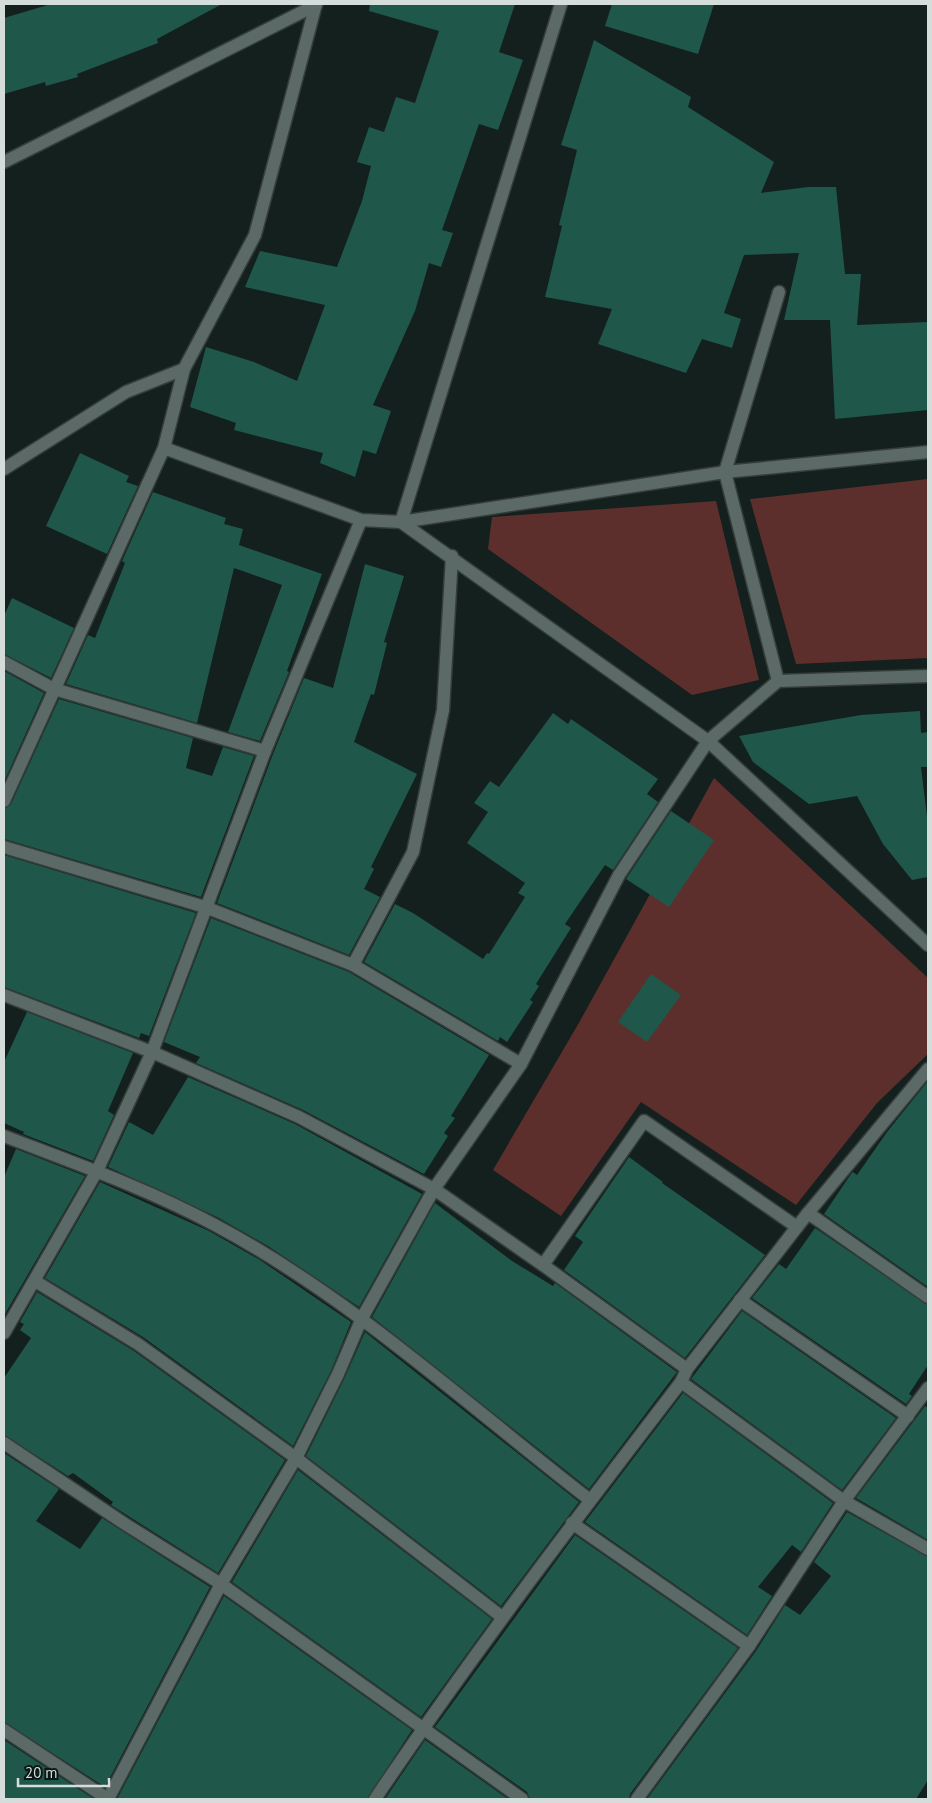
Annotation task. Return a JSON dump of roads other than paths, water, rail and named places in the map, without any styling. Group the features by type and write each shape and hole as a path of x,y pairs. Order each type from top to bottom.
{"street":[{"path":"4,162 316,4"},
{"path":"4,801 164,448 184,370 255,235 316,4"},
{"path":"401,522 560,4"},
{"path":"778,681 725,472 779,292"},
{"path":"4,469 126,392 184,370"},
{"path":"164,448 361,520 401,522 725,472 928,452"},
{"path":"4,1333 97,1172 152,1052 265,751 361,520"},
{"path":"401,522 452,556 708,740 928,945"},
{"path":"353,965 413,852 443,710 452,556"},
{"path":"4,662 54,689 265,751"},
{"path":"4,1730 108,1799 221,1584 296,1458 338,1374 362,1318 434,1189 521,1064 619,875 708,740 778,681 928,676"},
{"path":"4,847 205,907 353,965 521,1064"},
{"path":"4,995 152,1052 300,1117 434,1189 688,1369"},
{"path":"375,1799 502,1617 572,1522 681,1382 688,1369 740,1300 808,1213 928,1069"},
{"path":"543,1265 644,1121 797,1227"},
{"path":"4,1136 97,1172 213,1224 362,1318 590,1500"},
{"path":"808,1213 928,1297"},
{"path":"35,1281 138,1344 296,1458 502,1617"},
{"path":"740,1300 908,1416"},
{"path":"681,1382 844,1500 928,1548"},
{"path":"637,1799 749,1646 844,1500 928,1388"},
{"path":"4,1443 221,1584 522,1799"},
{"path":"572,1522 749,1646"}]}
